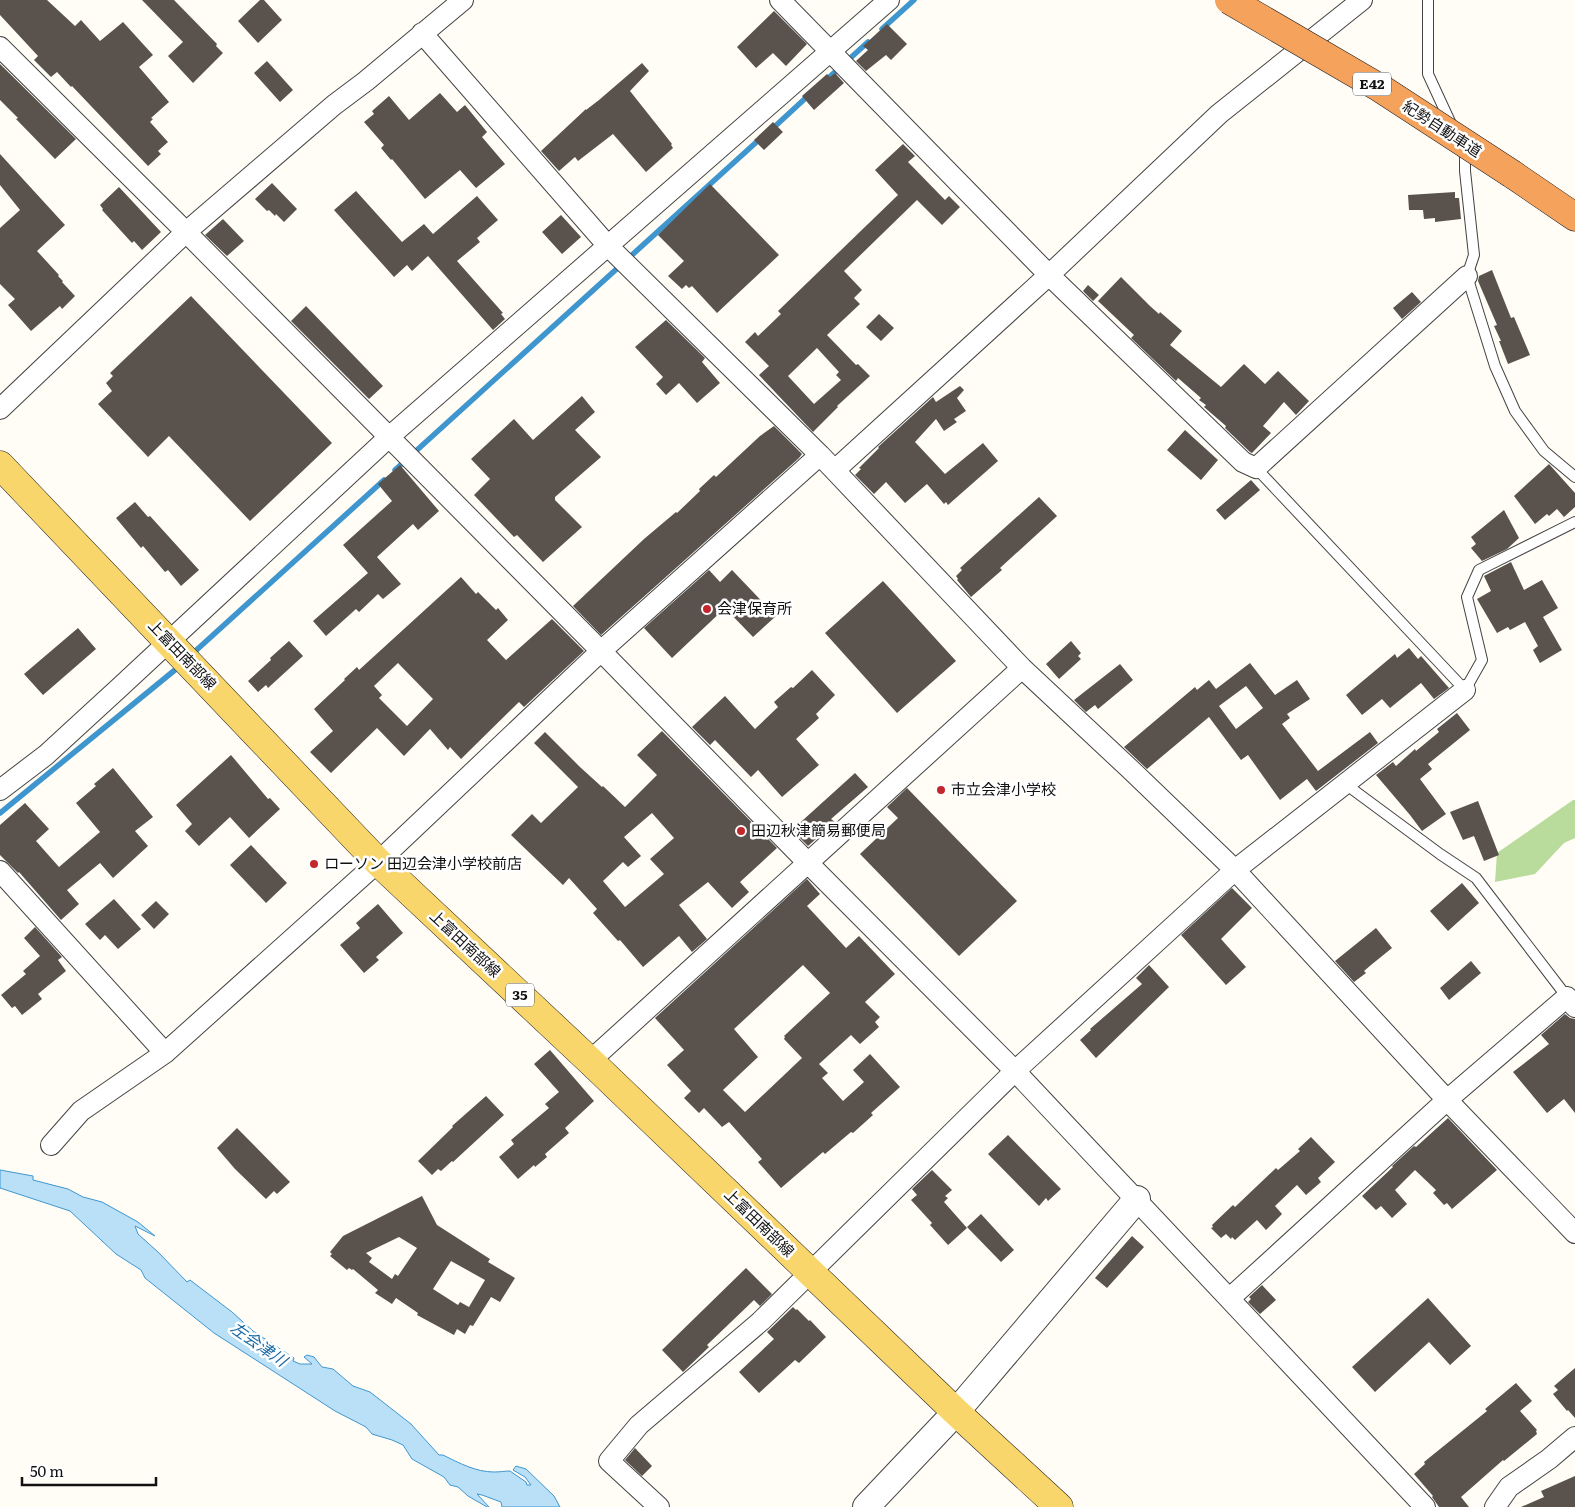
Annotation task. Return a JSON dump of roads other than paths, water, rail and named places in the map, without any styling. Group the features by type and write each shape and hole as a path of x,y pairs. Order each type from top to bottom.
{"highway":[{"name":"紀勢自動車道","path":"1229,0 1380,88 1575,217"}],"main road":[{"name":"上富田南部線","path":"0,465 378,862 590,1061 956,1412 1059,1507"}],"street":[{"path":"0,409 186,232 463,0"},
{"path":"780,0 1049,275 1243,462 1256,468 1467,276"},
{"path":"0,790 46,755 389,437 889,0"},
{"path":"835,470 1049,275 1219,114 1362,0"},
{"path":"422,33 608,246 835,470 1022,668 1235,870 1446,1100 1575,1233"},
{"path":"0,47 186,232 1015,1071 1425,1507"},
{"path":"51,1145 81,1111 165,1053 378,862 601,651 820,455"},
{"path":"590,1061 1022,668"},
{"path":"659,1507 609,1461 639,1425 761,1321 812,1273 870,1212 1015,1071 1235,870 1465,690"},
{"path":"0,871 165,1053"},
{"path":"1230,1298 1446,1100 1571,1002"},
{"path":"866,1507 956,1412 1137,1199"},
{"path":"1495,1507 1509,1486 1549,1459 1575,1437"}],"lane":[{"path":"1428,0 1428,74 1465,156 1474,255 1467,276 1495,366 1515,411 1544,451 1575,476"},
{"path":"1256,468 1465,690 1482,660 1467,597 1479,570 1575,522"},
{"path":"1344,783 1440,854 1476,878 1571,1002"}],"water":[{"name":"左会津川","path":"0,1170 33,1176 33,1180 68,1189 83,1197 102,1202 138,1222 155,1236 135,1226 138,1234 187,1282 190,1280 232,1312 253,1331 294,1358 293,1361 300,1364 312,1364 304,1357 307,1355 314,1357 322,1367 333,1369 353,1386 370,1392 411,1424 439,1455 481,1470 494,1472 510,1471 526,1482 527,1485 531,1485 525,1477 513,1470 516,1466 526,1469 554,1496 560,1507 502,1507 501,1502 477,1494 489,1507 487,1507 468,1496 458,1487 450,1485 444,1477 412,1459 403,1445 372,1434 366,1427 335,1411 214,1333 145,1278 141,1270 116,1254 70,1211 0,1188"}],"waterway":[{"path":"882,29 914,0"},
{"path":"825,81 868,42"},
{"path":"771,130 810,94"},
{"path":"395,470 762,137"},
{"path":"191,655 384,480"},
{"path":"0,813 181,665"}],"place":[{"name":"会津保育所","path":"707,609"},
{"name":"市立会津小学校","path":"941,790"},
{"name":"田辺秋津簡易郵便局","path":"741,831"},
{"name":"ローソン 田辺会津小学校前店","path":"314,864"}]}
